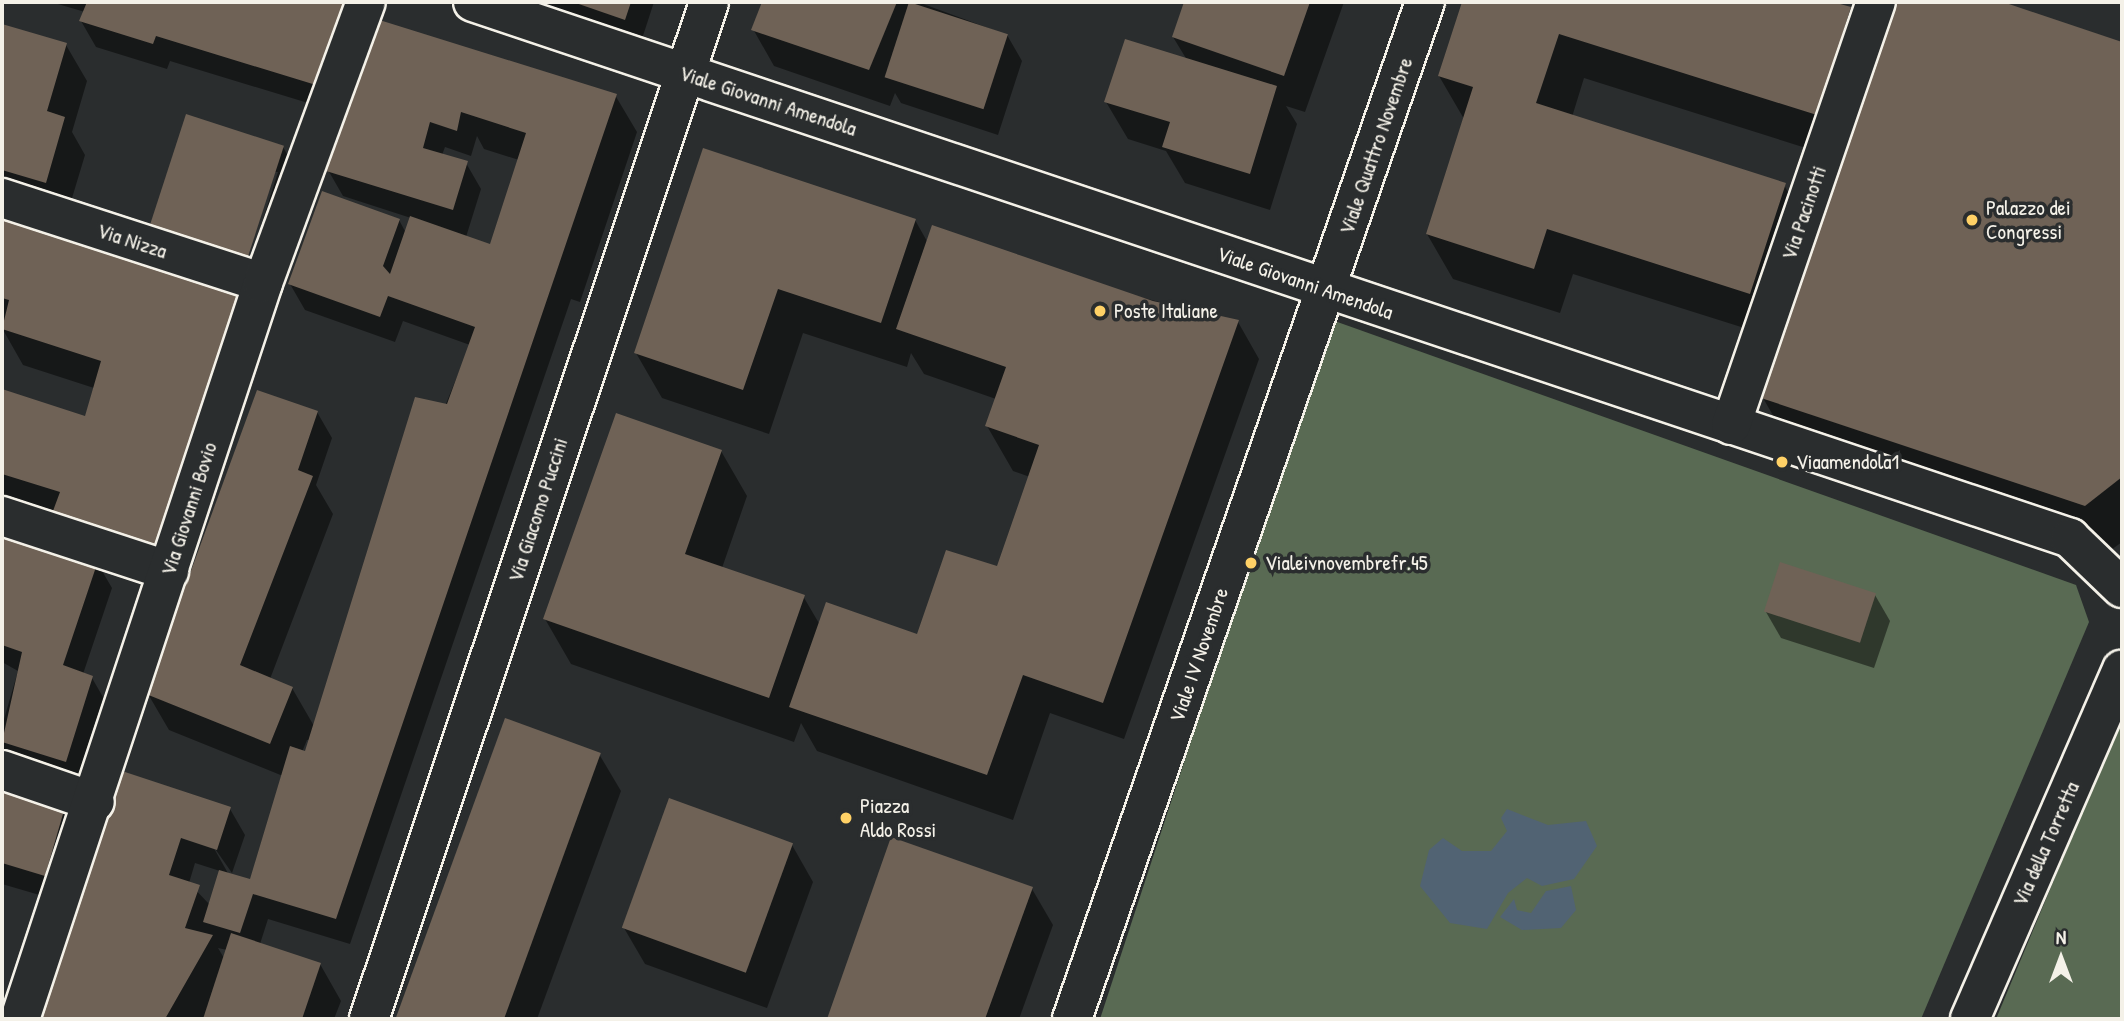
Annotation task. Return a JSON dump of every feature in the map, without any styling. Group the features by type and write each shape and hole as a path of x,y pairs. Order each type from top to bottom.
{"street":[{"name":"Via Giovanni Bovio","path":"20,1019 95,802 263,283 366,2"},
{"name":"Viale Giovanni Amendola","path":"473,2 2070,538 2122,588"},
{"name":"Via Giacomo Puccini","path":"369,1019 709,2"},
{"name":"Viale Quattro Novembre","path":"1326,290 1425,2"},
{"name":"Via Pacinotti","path":"1731,425 1876,2"},
{"name":"Via Nizza","path":"2,198 263,283"},
{"name":"Viale IV Novembre","path":"1072,1019 1326,290"},
{"path":"2,516 169,571"},
{"name":"Via della Torretta","path":"1970,1019 2122,670"},
{"path":"2,770 95,802"}],"green space":[{"path":"1329,319 2076,585 2089,622 1921,1019 1100,1019"},
{"path":"2122,717 2122,1019 1996,1019"}],"water":[{"path":"1507,809 1548,825 1586,821 1597,846 1574,879 1542,886 1527,878 1508,893 1487,929 1450,923 1420,886 1429,850 1443,838 1462,851 1491,851 1507,831 1501,818"},
{"path":"1571,886 1576,910 1561,928 1522,930 1500,917 1514,899 1517,910 1531,913 1546,891"}],"building":[{"path":"87,2 344,2 316,85 156,36 153,44 79,21"},
{"path":"573,2 631,2 625,20"},
{"path":"762,2 897,2 869,70 751,30"},
{"path":"909,2 1008,34 983,109 885,77"},
{"path":"1184,2 1310,2 1284,76 1172,37"},
{"path":"1462,2 1833,2 1851,7 1817,115 1559,34 1536,103 1786,183 1750,294 1547,229 1534,269 1426,234 1473,87 1438,76"},
{"name":"Palazzo dei Congressi","path":"1896,2 2003,2 2122,42 2122,477 2085,506 1761,398"},
{"path":"373,18 617,94 336,919 253,894 240,933 203,922 219,870 250,879 290,746 305,751 415,397 447,404 475,327 388,296 380,317 288,284 322,191 400,219 383,266 390,274 410,216 490,244 526,133 461,112 457,131 430,122 423,148 468,161 453,210 326,171"},
{"path":"2,24 67,43 47,111 65,117 46,183 2,170"},
{"path":"1125,39 1277,86 1250,174 1162,147 1170,122 1104,102"},
{"path":"186,114 284,146 245,265 147,233"},
{"path":"703,148 916,219 881,323 778,289 743,390 634,353"},
{"path":"2,214 243,293 157,555 50,519 60,492 2,474 2,389 85,416 101,361 2,329 9,300 2,298"},
{"path":"932,225 1153,301 1239,320 1103,703 1023,675 987,775 789,707 826,602 917,634 946,550 997,566 1039,445 985,426 1006,367 896,329"},
{"path":"257,390 318,411 298,470 313,476 240,665 293,687 270,744 146,694"},
{"path":"616,413 722,450 685,554 805,595 769,698 543,619"},
{"path":"2,527 98,561 63,665 93,676 66,762 2,742 22,652 2,645"},
{"path":"1780,562 1876,593 1860,643 1764,611"},
{"path":"505,718 601,753 504,1019 396,1018"},
{"path":"122,771 231,807 217,850 181,838 169,875 200,885 185,928 213,935 165,1019 38,1019"},
{"path":"2,785 65,807 45,876 2,863"},
{"path":"669,798 793,843 746,973 622,928"},
{"path":"891,837 1033,887 985,1019 827,1019"},
{"path":"231,933 321,963 302,1019 203,1019"}],"place":[{"name":"Palazzo dei Congressi","path":"1972,220"},
{"name":"Poste Italiane","path":"1100,311"},
{"name":"Viaamendola1","path":"1782,462"},
{"name":"Vialeivnovembrefr.45","path":"1251,563"},
{"name":"Piazza Aldo Rossi","path":"846,818"}]}
